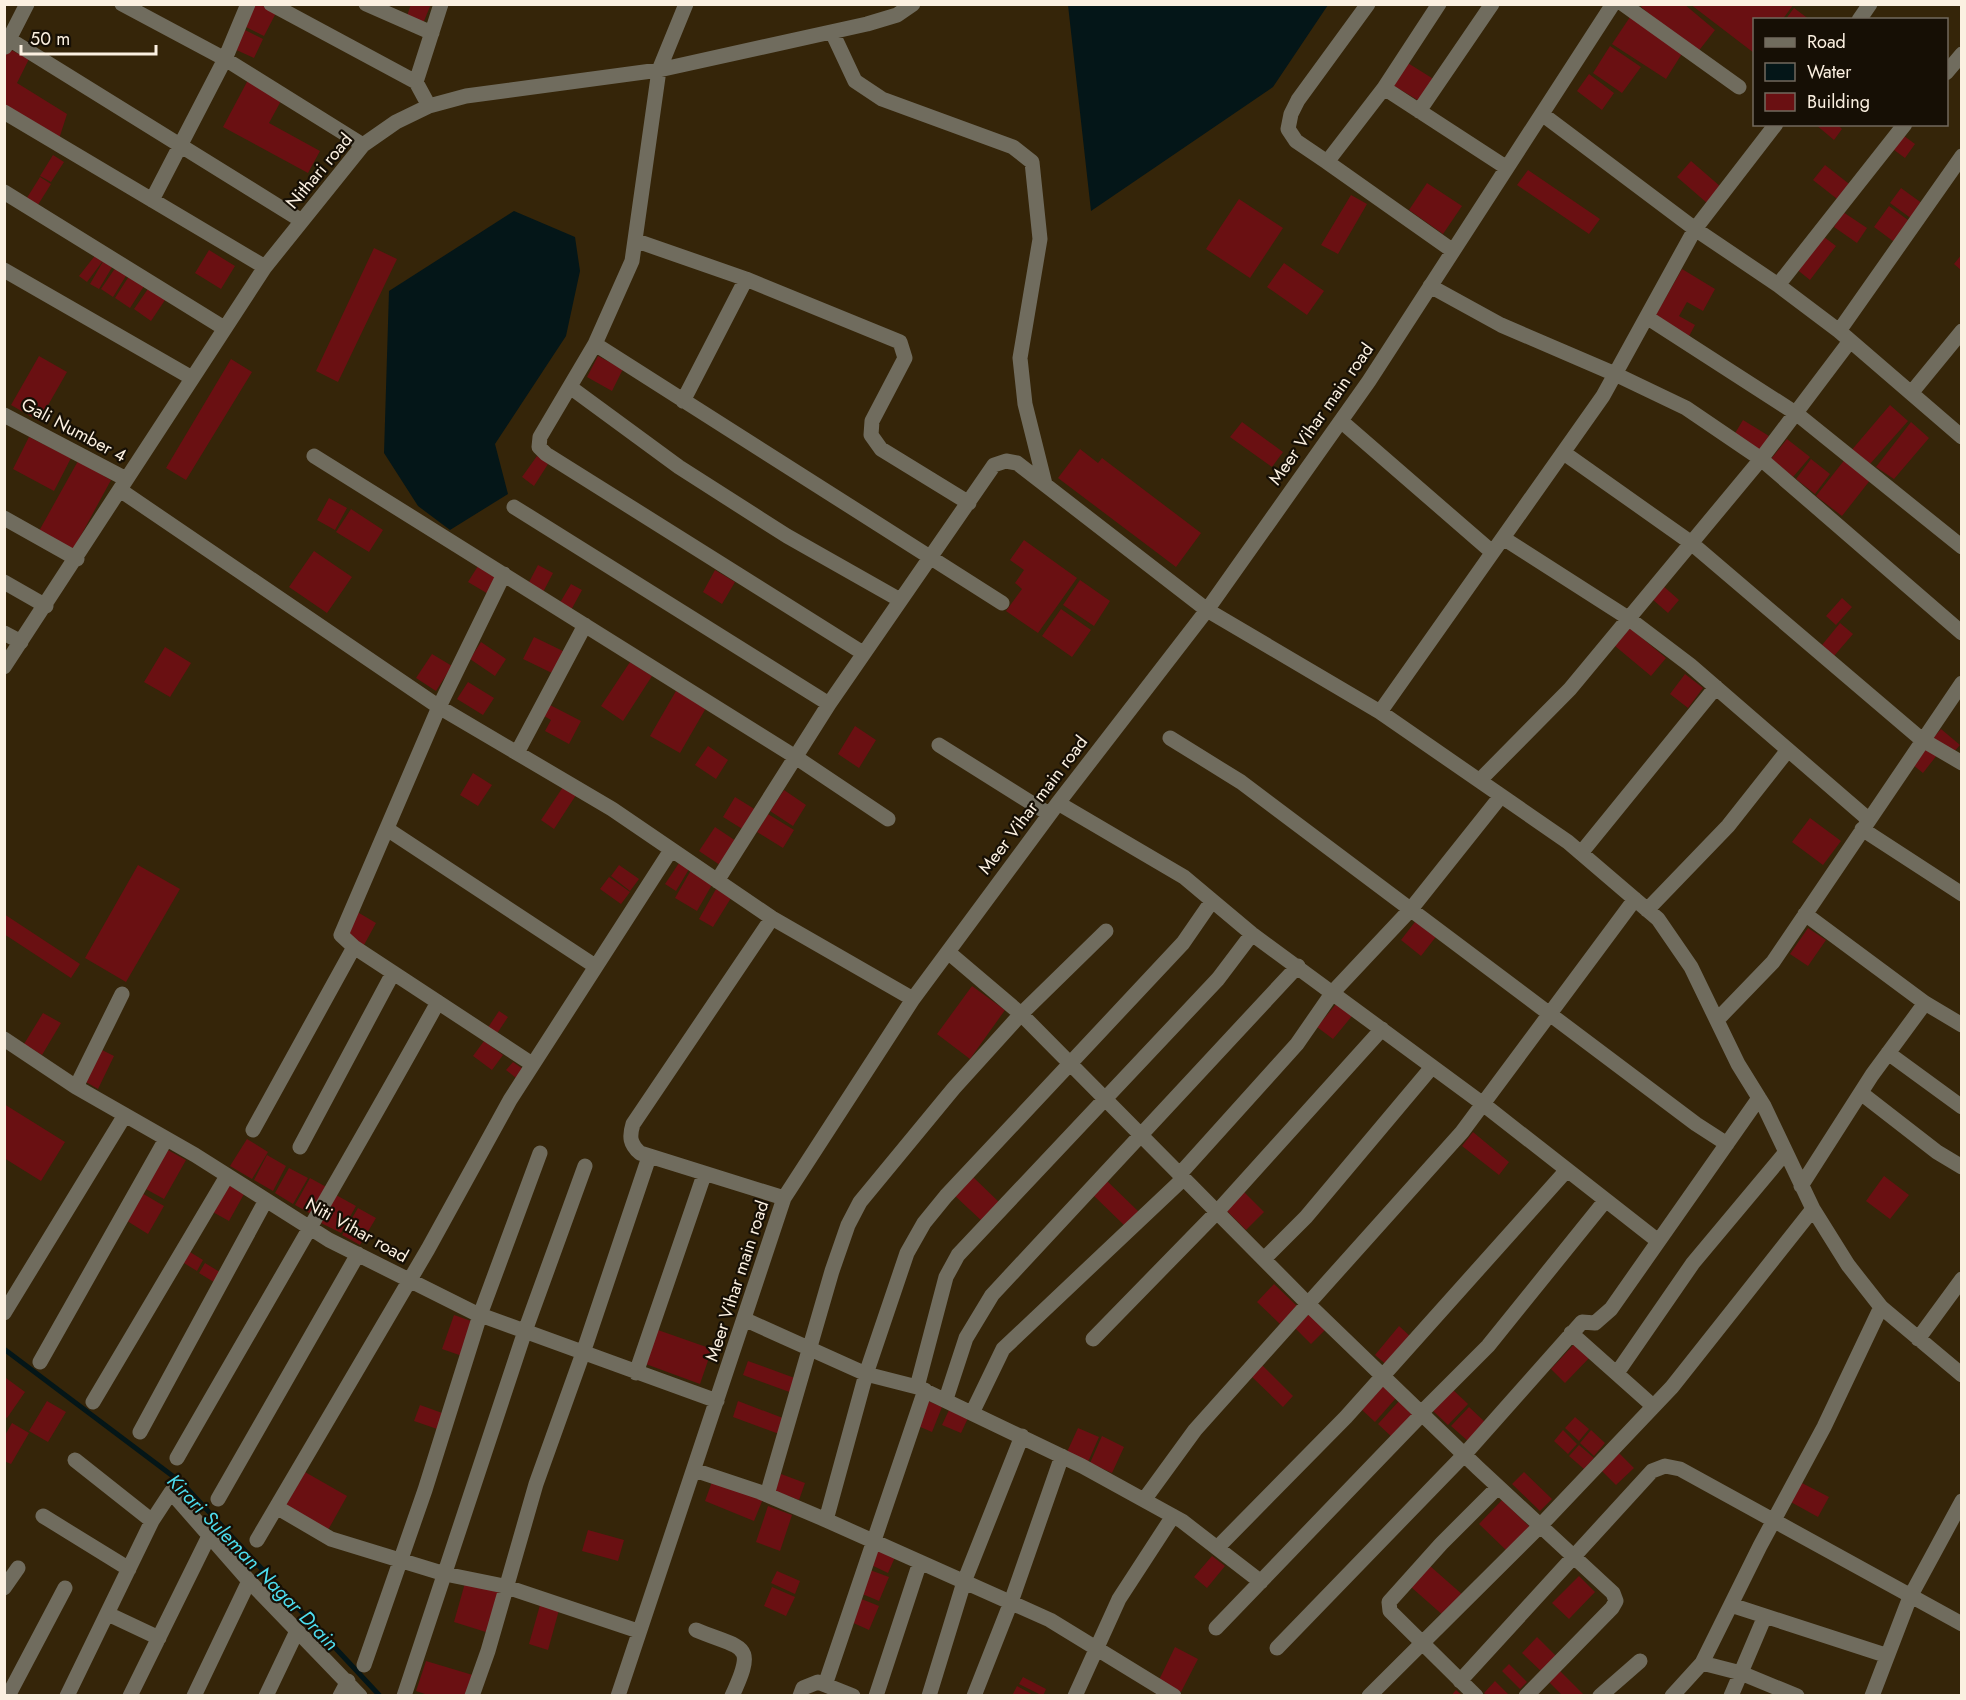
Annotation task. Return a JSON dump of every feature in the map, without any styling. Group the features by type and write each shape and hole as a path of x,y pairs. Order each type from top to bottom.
{"street":[{"path":"27,4 6,41 302,221"},
{"path":"122,4 225,59 363,145"},
{"path":"152,200 225,59 248,4"},
{"path":"271,4 416,82 429,106"},
{"path":"416,82 441,4"},
{"path":"686,4 659,70 637,241 625,280 595,344 540,437 539,447 546,454 863,653"},
{"name":"Nithari road","path":"4,667 77,559 123,484 265,267 363,145 396,122 429,106 466,96 659,70 832,32 897,15 913,4"},
{"path":"1368,4 1298,100 1291,114 1288,129 1296,141 1453,252"},
{"path":"1327,162 1384,87 1439,4"},
{"path":"1419,111 1492,4"},
{"name":"Meer Vihar main road","path":"618,1695 746,1320 784,1198 913,999 1054,808 1207,610 1341,421 1613,4"},
{"path":"1623,4 1739,87"},
{"path":"1860,18 1870,4"},
{"path":"370,5 432,33"},
{"path":"832,32 855,81 882,99 1012,147 1032,162 1040,239 1020,358 1025,404 1045,484"},
{"path":"1948,72 1962,54"},
{"path":"1384,87 1507,168"},
{"path":"4,112 265,267"},
{"path":"1542,114 1695,229 1778,285 1845,336 1962,437"},
{"path":"1380,712 1564,453 1648,318 1695,229 1774,126"},
{"path":"1778,285 1903,126"},
{"path":"1480,780 1570,689 1797,414 1962,156"},
{"path":"4,192 224,328"},
{"path":"637,241 746,279 900,342 905,358 872,421 871,435 881,448 969,502"},
{"path":"4,270 192,378"},
{"path":"683,401 746,279"},
{"path":"1430,286 1502,325 1686,408 1761,459 1962,633"},
{"path":"1648,318 1797,414 1962,548"},
{"path":"1912,392 1962,331"},
{"path":"595,344 1002,603"},
{"path":"570,387 679,467 757,518 900,600"},
{"name":"Gali Number 4","path":"4,415 123,484 439,707 518,751 612,809 772,918 913,999"},
{"path":"1341,421 1492,552"},
{"path":"1564,453 1690,542 1922,739 1962,763"},
{"path":"314,456 794,756 888,819"},
{"path":"717,881 794,756 994,465 1006,461 1017,463 1207,610 1380,712 1480,780 1581,853 1658,919 1691,967 1813,1209 1848,1265 1881,1307 1962,1375"},
{"path":"514,507 829,704"},
{"path":"4,518 77,559"},
{"path":"1503,537 1628,618 1716,687 1788,750 1865,824 1962,894"},
{"path":"504,574 439,707 341,935 354,947 532,1064"},
{"path":"4,582 46,606"},
{"path":"518,751 585,625"},
{"path":"4,633 21,642"},
{"path":"1717,1020 1773,962 1962,683"},
{"path":"1581,853 1716,687"},
{"path":"1170,738 1241,782 1549,1014 1727,1144"},
{"path":"939,745 1184,877 1252,934 1483,1104 1658,1241"},
{"path":"1647,910 1728,826 1788,750"},
{"path":"973,1412 1003,1349 1181,1177 1297,1044 1333,992 1411,909 1501,796"},
{"path":"387,829 595,966"},
{"path":"257,1540 278,1508 532,1064 671,850"},
{"path":"1144,1500 1195,1430 1462,1132 1635,899"},
{"path":"826,1520 866,1374 907,1253 924,1223 946,1196 1183,943 1212,901"},
{"path":"1804,914 1925,1003 1962,1025"},
{"path":"772,918 633,1124 630,1134 632,1145 649,1157 784,1198"},
{"path":"766,1495 832,1271 848,1225 860,1202 954,1088 1021,1014 1106,931"},
{"path":"825,1685 874,1541 921,1389 946,1277 955,1260 1218,979 1252,934"},
{"path":"253,1130 354,947"},
{"path":"948,952 1021,1014 1309,1305 1464,1455 1613,1593 1616,1601 1604,1618 1526,1695"},
{"path":"946,1400 966,1338 992,1295 1298,966"},
{"path":"300,1147 393,973"},
{"path":"76,1087 122,994"},
{"path":"177,1458 309,1227 345,1171 438,1002"},
{"path":"1801,1186 1888,1053 1925,1003"},
{"path":"1093,1339 1216,1213 1382,1029"},
{"name":"Niti Vihar road","path":"4,1039 76,1087 309,1227 409,1280 480,1315 717,1401"},
{"path":"1888,1053 1962,1107"},
{"path":"1264,1260 1306,1217 1432,1067"},
{"path":"1861,1093 1937,1152 1962,1167"},
{"path":"1277,1648 1464,1455 1571,1333 1582,1322 1595,1323 1603,1318 1759,1098"},
{"path":"4,1313 125,1115"},
{"path":"40,1362 166,1139"},
{"path":"364,1665 401,1560 480,1315 540,1153"},
{"path":"1617,1373 1693,1263 1785,1153"},
{"path":"472,1695 488,1651 504,1586 536,1484 649,1157"},
{"path":"404,1695 525,1332 585,1166"},
{"path":"1217,1548 1338,1425 1566,1171"},
{"path":"636,1373 705,1175"},
{"path":"93,1402 226,1176"},
{"path":"140,1432 266,1200"},
{"path":"1216,1628 1488,1346 1605,1201"},
{"path":"1369,1695 1540,1526 1653,1407 1690,1365 1813,1209"},
{"path":"218,1499 358,1254"},
{"path":"1918,1339 1962,1279"},
{"path":"1672,1695 1702,1663 1824,1427 1881,1307"},
{"path":"746,1320 866,1374 921,1389 1062,1456 1173,1516 1261,1582"},
{"path":"1571,1333 1653,1407"},
{"path":"929,1695 964,1581 1022,1436"},
{"path":"974,1695 1011,1602 1062,1456"},
{"path":"75,1460 152,1521"},
{"path":"1460,1681 1652,1471 1665,1466 1680,1469 1962,1624"},
{"path":"694,1470 766,1495 826,1520 1050,1620 1096,1649 1150,1690 1174,1695"},
{"path":"1476,1695 1390,1611 1389,1602 1433,1552 1498,1487"},
{"path":"67,1695 152,1521 171,1492 249,1581 360,1695"},
{"path":"1872,1695 1885,1655 1910,1597 1961,1503"},
{"path":"278,1508 331,1539 445,1574 504,1586 638,1631"},
{"path":"42,1516 129,1569"},
{"path":"1075,1695 1119,1599 1173,1516"},
{"path":"130,1695 209,1536"},
{"path":"876,1695 920,1562"},
{"path":"4,1588 18,1568"},
{"path":"194,1695 249,1581"},
{"path":"8,1695 65,1588"},
{"path":"1731,1605 1885,1655"},
{"path":"108,1614 159,1638"},
{"path":"1731,1695 1765,1616"},
{"path":"696,1630 741,1648 746,1656 746,1666 732,1695"},
{"path":"266,1695 297,1631"},
{"path":"1600,1695 1640,1660"},
{"path":"1702,1663 1741,1673 1797,1695"},
{"path":"340,1695 348,1681"},
{"path":"800,1695 810,1683 825,1685 853,1695"}],"water":[{"path":"1068,4 1328,5 1273,87 1091,211"},
{"path":"514,211 575,237 580,271 566,336 495,444 508,494 450,530 418,506 384,453 389,291"}],"building":[{"path":"252,4 259,4 276,13 264,36 242,25"},
{"path":"411,4 431,4 422,26 406,19"},
{"path":"1643,4 1684,4 1715,30 1697,53 1641,7"},
{"path":"1690,4 1794,4 1784,18 1753,18 1753,52"},
{"path":"1794,8 1807,18 1786,18"},
{"path":"1630,17 1683,52 1666,79 1612,44"},
{"path":"241,28 263,39 254,58 232,48"},
{"path":"1610,46 1641,67 1622,93 1593,73"},
{"path":"9,49 29,59 17,83 67,114 59,139 4,105 4,58"},
{"path":"1403,60 1435,80 1421,102 1389,83"},
{"path":"1589,74 1614,93 1602,110 1577,91"},
{"path":"248,80 282,99 269,123 320,151 308,173 223,127"},
{"path":"1817,126 1839,126 1842,129 1834,140"},
{"path":"1900,133 1915,144 1905,158 1890,147"},
{"path":"53,155 64,162 51,182 40,176"},
{"path":"1691,161 1721,187 1707,203 1677,177"},
{"path":"1825,165 1853,187 1841,202 1813,180"},
{"path":"1528,170 1600,219 1589,234 1517,185"},
{"path":"40,177 51,184 36,208 25,201"},
{"path":"1427,183 1462,206 1443,234 1409,210"},
{"path":"1901,188 1923,204 1912,219 1890,203"},
{"path":"1351,195 1367,204 1338,254 1321,245"},
{"path":"1239,199 1283,228 1250,278 1206,249"},
{"path":"1889,206 1912,223 1897,244 1874,227"},
{"path":"1843,212 1867,228 1857,243 1834,227"},
{"path":"1820,234 1836,246 1810,280 1795,268"},
{"path":"374,248 397,259 338,382 316,371"},
{"path":"209,250 235,266 221,289 195,273"},
{"path":"97,253 105,258 87,282 79,276"},
{"path":"1962,254 1962,271 1954,264"},
{"path":"105,258 114,264 99,289 90,284"},
{"path":"1284,263 1324,291 1307,315 1267,287"},
{"path":"118,264 129,271 113,297 101,289"},
{"path":"1682,269 1715,289 1703,311 1687,302 1679,316 1695,325 1688,338 1654,318"},
{"path":"131,273 146,283 130,308 115,298"},
{"path":"150,286 167,297 151,321 134,309"},
{"path":"39,356 67,372 39,421 11,405"},
{"path":"598,356 623,369 612,391 587,377"},
{"path":"231,359 252,372 186,480 166,468"},
{"path":"1890,405 1908,421 1870,464 1850,452"},
{"path":"1743,420 1769,436 1760,451 1734,435"},
{"path":"1242,422 1283,452 1272,467 1230,437"},
{"path":"1911,422 1929,438 1894,479 1876,467"},
{"path":"29,437 71,458 54,491 13,469"},
{"path":"1787,439 1810,457 1793,477 1771,459"},
{"path":"1080,449 1098,463 1102,458 1201,533 1176,567 1058,478"},
{"path":"537,456 548,464 534,486 522,477"},
{"path":"1846,458 1871,479 1842,516 1816,496"},
{"path":"1811,459 1830,474 1815,494 1796,479"},
{"path":"78,461 111,480 73,550 39,531"},
{"path":"329,498 347,508 335,530 317,520"},
{"path":"351,509 383,530 369,552 336,532"},
{"path":"1024,540 1077,578 1038,633 1006,611 1022,589 1015,583 1024,570 1010,560"},
{"path":"314,551 352,577 327,613 289,587"},
{"path":"538,565 553,573 542,594 527,586"},
{"path":"478,566 499,580 490,595 468,582"},
{"path":"715,570 735,582 722,604 703,592"},
{"path":"1080,580 1110,601 1094,626 1063,605"},
{"path":"571,584 582,590 570,612 558,606"},
{"path":"1662,585 1679,600 1668,613 1651,598"},
{"path":"1842,598 1852,607 1836,625 1826,616"},
{"path":"1061,609 1091,630 1072,657 1042,636"},
{"path":"1840,623 1853,634 1834,656 1822,645"},
{"path":"1630,628 1666,658 1651,676 1615,646"},
{"path":"534,637 565,652 554,674 523,659"},
{"path":"481,642 506,659 495,676 470,659"},
{"path":"165,647 191,663 170,697 144,682"},
{"path":"432,654 452,666 436,691 416,678"},
{"path":"630,662 652,676 623,721 601,706"},
{"path":"1685,674 1703,688 1688,708 1670,694"},
{"path":"468,682 494,698 483,715 457,699"},
{"path":"676,691 706,708 680,753 650,736"},
{"path":"550,705 581,721 569,744 545,731 551,720 544,716"},
{"path":"855,726 876,740 859,768 838,754"},
{"path":"1941,729 1960,745 1952,754 1933,738"},
{"path":"708,746 728,760 716,779 695,765"},
{"path":"1926,747 1937,755 1923,773 1913,765"},
{"path":"473,773 492,785 478,806 460,795"},
{"path":"563,787 576,795 554,829 541,820"},
{"path":"784,790 806,805 793,826 770,811"},
{"path":"735,797 756,810 744,830 723,817"},
{"path":"768,814 794,830 783,848 757,832"},
{"path":"1810,818 1841,841 1823,865 1792,842"},
{"path":"715,827 736,841 720,865 699,851"},
{"path":"679,863 689,869 676,891 665,884"},
{"path":"138,865 180,889 126,982 85,958"},
{"path":"619,865 639,879 630,891 611,876"},
{"path":"691,870 713,883 697,911 675,898"},
{"path":"609,877 630,892 621,904 600,889"},
{"path":"716,889 731,898 713,927 699,919"},
{"path":"354,910 376,923 364,945 342,933"},
{"path":"4,914 80,964 71,978 4,934"},
{"path":"1418,918 1438,934 1421,956 1401,940"},
{"path":"1808,928 1826,940 1808,966 1790,954"},
{"path":"972,986 1005,1010 970,1059 937,1034"},
{"path":"1337,1003 1352,1016 1333,1039 1317,1027"},
{"path":"499,1011 508,1017 496,1035 487,1029"},
{"path":"43,1013 61,1023 42,1055 24,1044"},
{"path":"484,1041 503,1055 492,1070 473,1056"},
{"path":"102,1050 114,1056 98,1089 86,1082"},
{"path":"513,1062 523,1069 516,1078 506,1070"},
{"path":"4,1104 65,1142 41,1181 4,1158"},
{"path":"1473,1132 1509,1162 1499,1175 1462,1146"},
{"path":"247,1139 268,1152 252,1179 230,1166"},
{"path":"166,1149 186,1160 164,1199 144,1188"},
{"path":"267,1155 286,1166 273,1191 254,1180"},
{"path":"289,1168 308,1178 293,1204 275,1193"},
{"path":"972,1176 1001,1204 983,1222 954,1195"},
{"path":"1884,1176 1909,1195 1890,1219 1866,1201"},
{"path":"310,1178 330,1189 315,1216 295,1205"},
{"path":"1106,1180 1140,1213 1126,1227 1092,1194"},
{"path":"227,1184 244,1194 229,1221 211,1211"},
{"path":"1243,1191 1264,1212 1246,1230 1225,1209"},
{"path":"140,1192 164,1206 148,1234 124,1219"},
{"path":"336,1195 356,1206 341,1233 321,1223"},
{"path":"358,1208 376,1218 360,1245 342,1235"},
{"path":"185,1249 203,1260 197,1271 179,1260"},
{"path":"205,1263 223,1274 217,1284 199,1273"},
{"path":"1274,1284 1297,1306 1280,1324 1257,1302"},
{"path":"1309,1314 1325,1330 1311,1344 1295,1328"},
{"path":"454,1315 477,1323 465,1357 442,1349"},
{"path":"1399,1326 1412,1338 1388,1366 1375,1355"},
{"path":"655,1329 712,1349 700,1384 643,1363"},
{"path":"1577,1341 1592,1355 1565,1383 1551,1369"},
{"path":"748,1361 800,1380 795,1394 743,1375"},
{"path":"1262,1365 1293,1396 1283,1407 1251,1376"},
{"path":"6,1378 25,1392 7,1418 4,1416"},
{"path":"1382,1385 1396,1398 1375,1422 1361,1409"},
{"path":"1451,1388 1468,1404 1448,1425 1432,1410"},
{"path":"47,1401 66,1412 48,1442 29,1431"},
{"path":"738,1401 788,1420 782,1435 733,1417"},
{"path":"928,1401 942,1407 932,1432 918,1426"},
{"path":"1399,1401 1415,1417 1394,1439 1378,1424"},
{"path":"420,1405 445,1414 440,1430 414,1421"},
{"path":"1469,1407 1486,1423 1469,1442 1451,1426"},
{"path":"949,1410 968,1418 961,1433 942,1425"},
{"path":"1575,1417 1589,1429 1579,1441 1565,1428"},
{"path":"12,1423 29,1433 11,1464 4,1461 4,1437"},
{"path":"1078,1428 1099,1437 1088,1462 1067,1452"},
{"path":"1563,1430 1577,1444 1568,1454 1554,1441"},
{"path":"1591,1430 1605,1443 1594,1456 1580,1443"},
{"path":"1102,1436 1124,1447 1112,1473 1090,1463"},
{"path":"1579,1445 1594,1458 1584,1469 1569,1456"},
{"path":"1619,1453 1634,1468 1616,1485 1601,1470"},
{"path":"305,1472 347,1496 328,1530 286,1505"},
{"path":"1524,1472 1552,1499 1540,1511 1512,1484"},
{"path":"781,1474 805,1483 799,1500 775,1491"},
{"path":"713,1479 763,1499 754,1521 705,1501"},
{"path":"1800,1482 1829,1497 1818,1517 1789,1501"},
{"path":"1502,1500 1530,1527 1507,1551 1479,1524"},
{"path":"768,1506 792,1515 780,1551 756,1542"},
{"path":"588,1530 624,1540 618,1561 582,1551"},
{"path":"876,1546 896,1555 888,1573 867,1563"},
{"path":"1212,1556 1225,1566 1207,1588 1194,1577"},
{"path":"1430,1566 1464,1596 1445,1617 1411,1587"},
{"path":"870,1570 889,1577 879,1601 860,1593"},
{"path":"777,1571 800,1581 795,1594 771,1583"},
{"path":"1579,1576 1595,1592 1569,1619 1552,1603"},
{"path":"465,1583 500,1593 489,1633 454,1622"},
{"path":"772,1587 795,1597 786,1616 764,1606"},
{"path":"859,1598 879,1606 869,1630 849,1621"},
{"path":"540,1605 559,1610 548,1650 529,1644"},
{"path":"1537,1637 1557,1657 1542,1672 1522,1653"},
{"path":"1175,1647 1198,1659 1181,1692 1159,1680"},
{"path":"426,1661 476,1676 470,1696 431,1696 416,1691"},
{"path":"1509,1664 1527,1682 1520,1689 1502,1671"},
{"path":"1559,1670 1585,1696 1563,1696 1548,1681"},
{"path":"1023,1677 1046,1689 1043,1696 1019,1684"},
{"path":"1495,1681 1510,1696 1488,1696 1484,1693"},
{"path":"1017,1686 1035,1696 1012,1696"},
{"path":"1456,1690 1463,1696 1451,1696"}],"waterway":[{"name":"Kirari Suleman Nagar Drain","path":"4,1349 182,1483 380,1696"}]}
